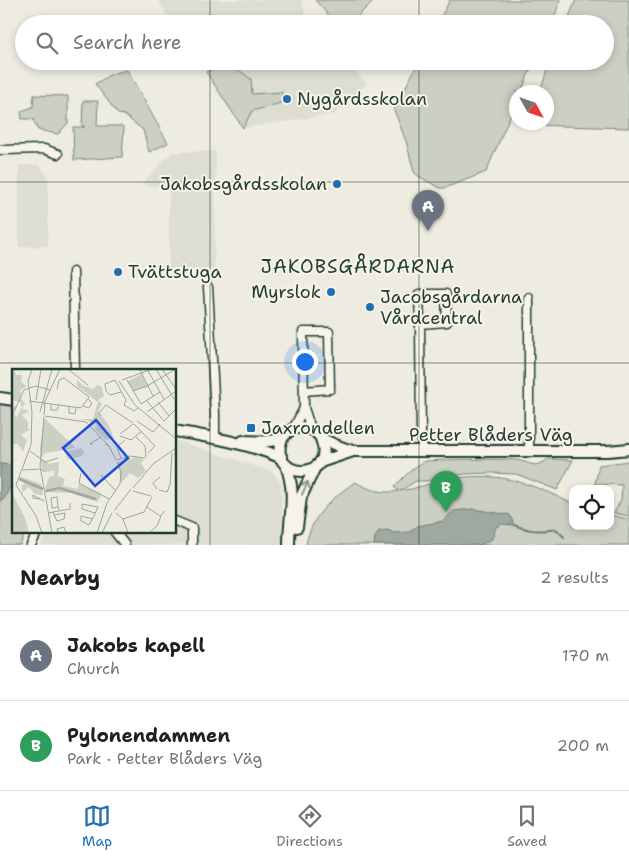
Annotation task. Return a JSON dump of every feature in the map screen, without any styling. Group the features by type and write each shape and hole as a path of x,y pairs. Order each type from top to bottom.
{"street":[{"path":"0,150 44,149 58,154"},
{"path":"73,272 75,369"},
{"path":"208,287 215,438"},
{"path":"420,324 447,322 446,294 419,294 421,438 423,452"},
{"path":"529,298 529,450"},
{"path":"295,545 301,497 324,451 321,439 311,429 304,408 303,332 329,332 330,389 304,391"},
{"path":"289,545 292,499 291,481 280,446 304,408"},
{"path":"232,442 270,441 280,439 289,432 305,427 311,429"},
{"path":"176,431 215,438 268,452 297,471 303,472 318,465"},
{"name":"Petter Blåders Väg","path":"321,439 353,451 608,451 629,449"},
{"name":"Petter Blåders Väg","path":"318,465 353,451"},
{"path":"176,521 192,528 192,545"},
{"path":"31,545 38,532"},
{"path":"115,532 125,545"}],"shaded area":[{"path":"158,0 302,0 305,15 167,15"},
{"path":"315,0 374,0 359,15 328,15"},
{"path":"450,0 561,0 555,15 442,15"},
{"path":"576,0 629,0 629,128 554,126 554,85 542,85 547,70 614,70 614,15 570,15"},
{"path":"127,70 168,143 149,152 143,130 124,115 118,114 95,84 111,74"},
{"name":"Nygårdsskolan","path":"205,70 354,70 367,84 335,114 243,128"},
{"path":"211,70 240,71 251,79 252,94 282,92 281,103 252,111 243,128 206,72"},
{"path":"414,70 530,70 524,85 509,85 509,118 486,172 445,188 440,188 414,172 406,141 394,110"},
{"path":"34,95 68,96 68,123 58,134 38,130 33,119 22,119 21,111 33,107"},
{"path":"83,101 98,101 97,126 122,126 124,128 122,157 74,160 73,127 85,127 82,126"},
{"path":"216,151 214,270 169,272 169,187 141,185 172,152"},
{"path":"19,165 39,165 48,176 48,246 19,247"},
{"path":"0,401 12,404 12,532 26,532 20,545 0,545"},
{"path":"176,440 273,472 281,484 283,545 41,545 47,532 176,532"},
{"path":"548,459 573,460 557,490 516,474 490,473 465,474 416,481 400,491 464,477 481,476 512,480 569,502 569,530 614,530 614,516 629,519 629,545 306,545 312,525 323,509 355,482 376,491 393,492 399,491 394,487 411,470 428,461 516,460 535,465"},
{"path":"629,461 629,516 614,513 621,500 622,485 595,484 599,465"},
{"path":"0,464 12,465 12,483 4,499 0,500"},
{"path":"473,509 510,515 514,525 502,524 496,527 492,539 480,545 374,545 375,537 379,531 409,532 418,526 443,521 454,511"}],"waterway":[{"path":"514,525 535,530 556,529 564,537"}],"place":[{"name":"Nygårdsskolan","path":"287,99"},
{"name":"Jakobsgårdsskolan","path":"337,184"},
{"name":"Jakobs kapell","path":"428,231"},
{"name":"Tvättstuga","path":"118,272"},
{"name":"Myrslok","path":"331,292"},
{"name":"Jacobsgårdarna Vårdcentral","path":"370,307"},
{"name":"Jaxrondellen","path":"251,428"},
{"name":"Pylonendammen","path":"446,512"}],"district":[{"name":"JAKOBSGÅRDARNA","path":"358,266"}]}
